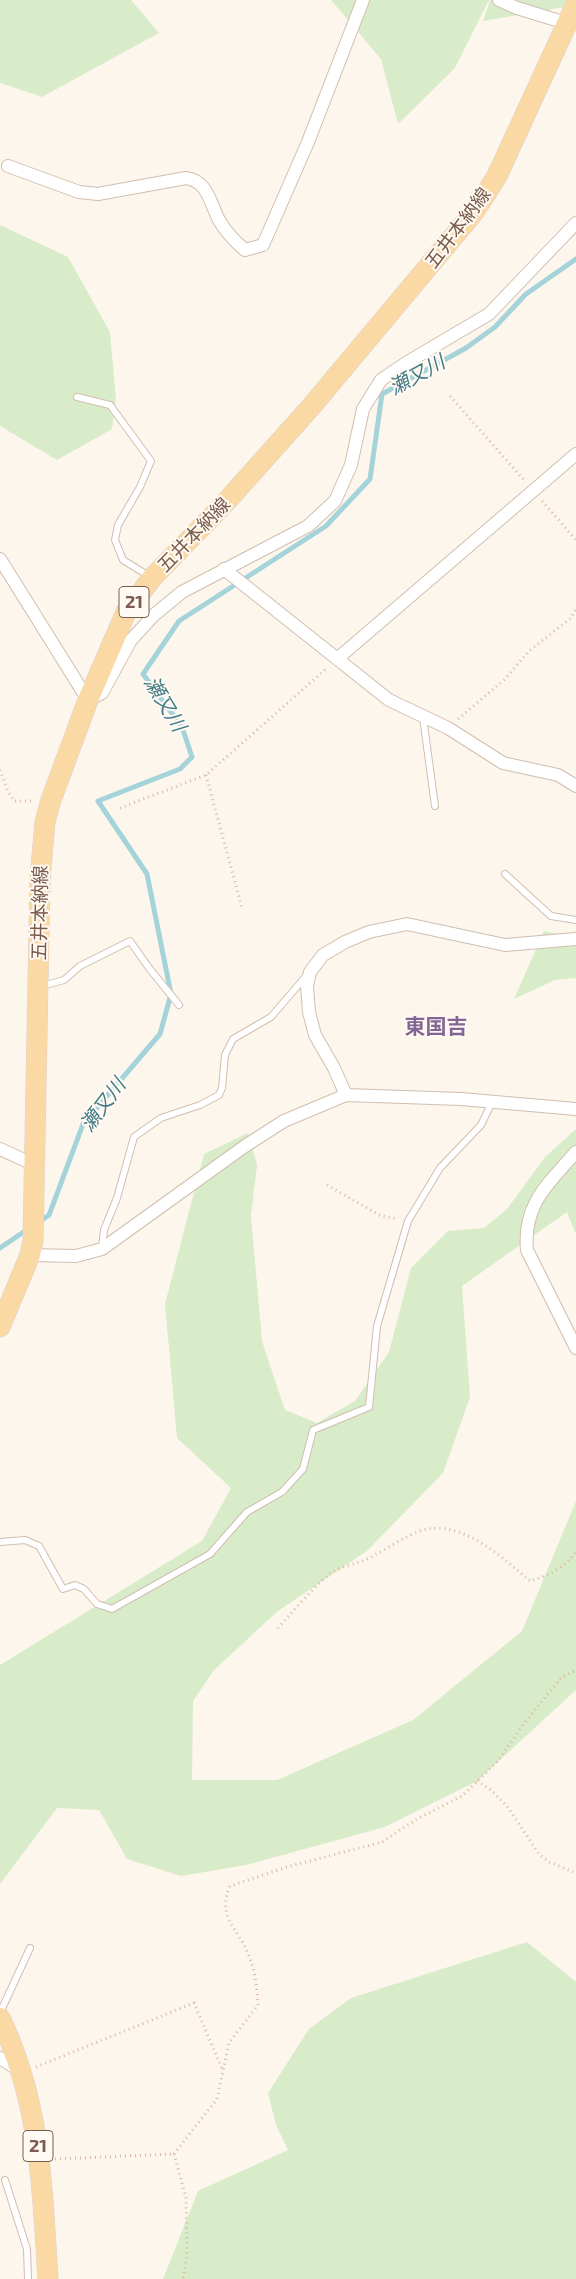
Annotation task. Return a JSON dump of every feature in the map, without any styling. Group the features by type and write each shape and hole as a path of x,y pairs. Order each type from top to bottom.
{"main road":[{"name":"五井本納線","path":"0,1327 30,1255 33,1241 41,854 45,822 51,800 88,700 126,612 152,578 225,503 310,408 474,212 497,176 566,22 576,4"},
{"name":"21","path":"0,2018 22,2072 35,2121 40,2159 48,2279"}],"street":[{"path":"8,166 79,192 98,194 186,178 196,180 206,190 219,220 232,240 245,250 263,245 308,142 363,0"},
{"path":"499,0 517,8 566,22"},
{"path":"0,559 88,700 102,693 132,640 154,615 182,592 308,526 335,501 351,465 363,409 382,380 406,362 489,314 576,223"},
{"path":"337,659 576,454"},
{"path":"224,569 389,700 448,728 503,763 558,775 576,786"},
{"path":"346,1095 334,1068 315,1035 307,986 310,972 323,955 345,942 369,932 407,924 505,945 576,939"},
{"path":"30,1255 76,1256 102,1250 252,1141 284,1121 346,1095 492,1102 576,1109"},
{"path":"0,1149 35,1165"},
{"path":"576,1152 540,1192 531,1209 526,1234 527,1250 576,1348"},
{"path":"0,2058 22,2072"}],"lane":[{"path":"77,397 110,405 151,461 140,487 118,525 115,540 123,560 152,578"},
{"path":"423,716 435,806"},
{"path":"505,874 551,916 576,920"},
{"path":"38,987 64,980 86,962 130,941 179,1005"},
{"path":"102,1250 104,1230 118,1198 134,1137 161,1118 200,1105 219,1095 222,1088 226,1055 233,1039 271,1017 310,972"},
{"path":"0,1542 25,1540 39,1546 63,1589 75,1585 84,1589 97,1604 112,1609 210,1554 247,1512 282,1492 303,1469 313,1430 369,1407 376,1326 408,1221 440,1168 481,1125 492,1102"},
{"path":"0,2013 30,1948"},
{"path":"5,2180 27,2249 28,2279"}],"path":[{"path":"450,396 576,540"},
{"path":"448,728 504,680 529,651 571,618 576,609"},
{"path":"120,808 206,775 337,659"},
{"path":"0,770 14,801 51,800"},
{"path":"206,775 242,908"},
{"path":"327,1185 381,1216 408,1221"},
{"path":"278,1628 333,1572 360,1563 421,1531 439,1529 458,1532 473,1538 498,1553 530,1581 550,1573 572,1558 576,1552"},
{"path":"174,2154 217,2098 229,2043 258,2005 256,1977 247,1951 232,1928 224,1905 230,1886 287,1867 382,1842 418,1819 462,1796 498,1761 525,1722 562,1678 576,1670"},
{"path":"477,1781 491,1790 507,1806 539,1854 549,1862 576,1873"},
{"path":"22,2072 194,2003 223,2071"},
{"path":"40,2159 174,2154"},
{"path":"174,2154 186,2198 187,2255 183,2279"}],"green space":[{"path":"0,0 131,0 159,33 42,97 0,83"},
{"path":"331,0 489,0 455,68 398,124 381,59"},
{"path":"490,0 576,0 576,5 483,21"},
{"path":"0,225 68,257 110,332 116,399 112,429 57,460 0,426"},
{"path":"544,931 576,938 576,978 555,980 514,999"},
{"path":"576,1129 576,1234 567,1212 462,1286 470,1397 443,1473 367,1551 278,1611 214,1670 193,1701 192,1780 277,1780 413,1720 522,1631 576,1501 576,1690 477,1781 385,1827 246,1865 181,1876 127,1859 99,1810 57,1808 0,1884 0,1665 202,1541 231,1488 177,1438 165,1304 204,1154 248,1133 257,1165 251,1216 262,1341 285,1410 317,1423 355,1401 389,1352 411,1268 448,1231 484,1228 507,1209 545,1157"},
{"path":"527,1942 576,1982 576,2279 163,2279 198,2191 288,2150 276,2125 268,2093 309,2029 351,1998"}],"waterway":[{"name":"瀬又川","path":"39,1222 49,1215 83,1124 160,1034 171,994 147,874 98,801 180,769 192,757 182,727 143,674 179,621 326,526 370,479 382,394 466,348 495,327 526,294 576,259"},
{"name":"瀬又川","path":"0,1248 28,1229"}],"district":[{"name":"東国吉","path":"436,1027"}]}
